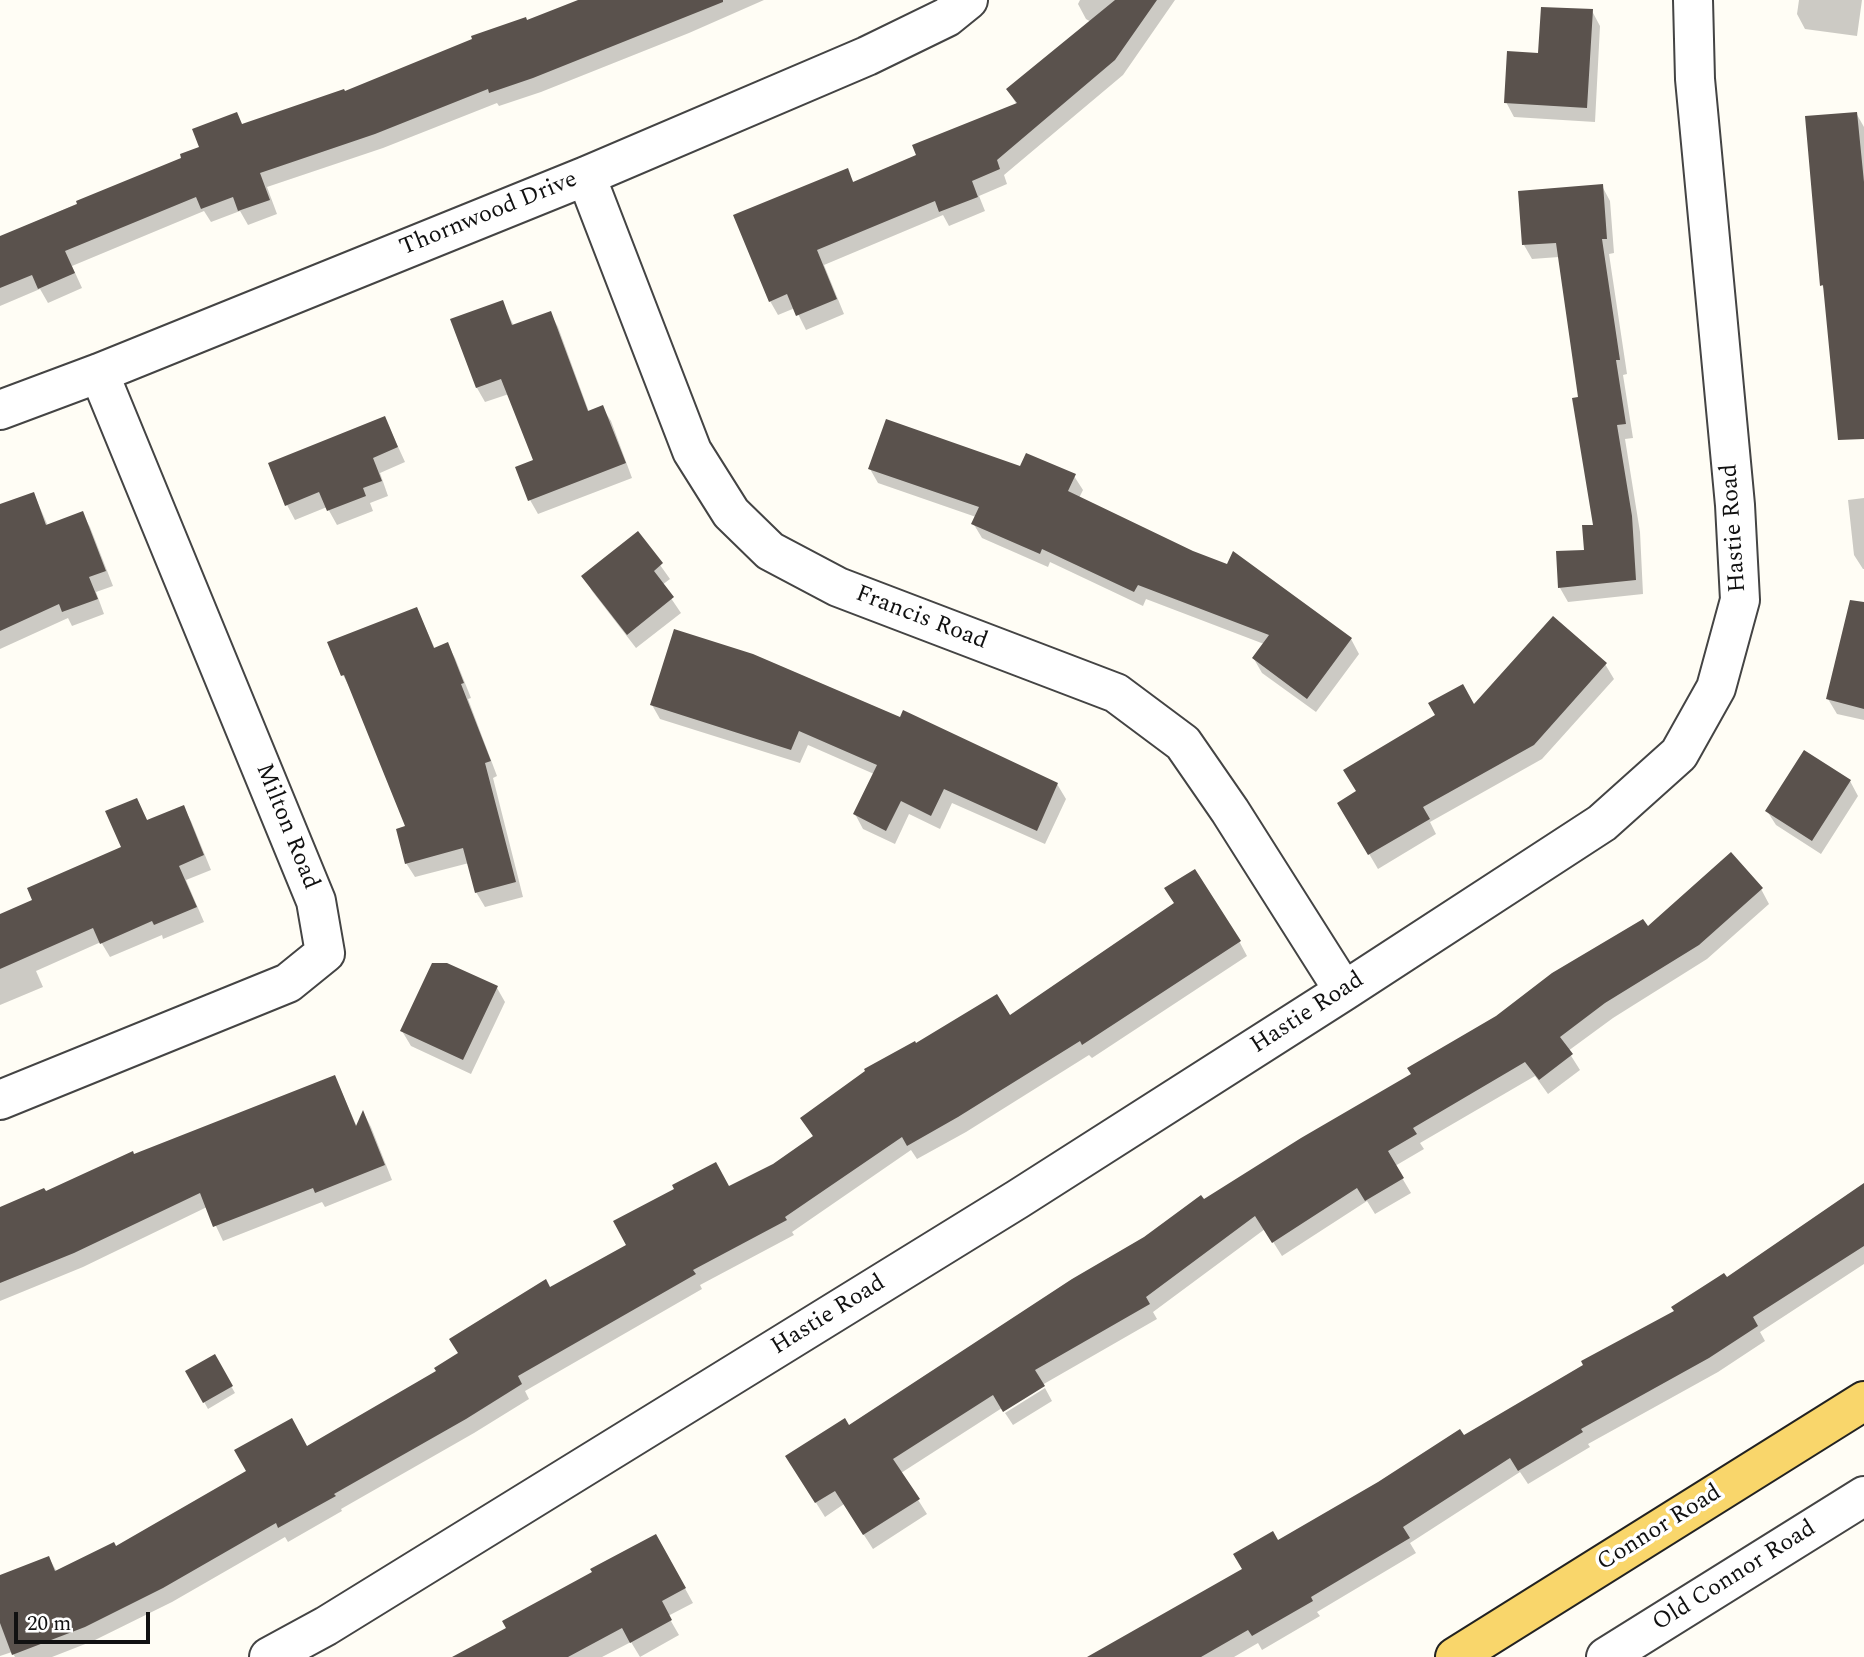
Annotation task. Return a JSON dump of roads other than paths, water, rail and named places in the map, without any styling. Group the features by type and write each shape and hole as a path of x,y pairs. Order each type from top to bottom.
{"main road":[{"name":"Connor Road","path":"1455,1657 1864,1401"}],"street":[{"name":"Thornwood Drive","path":"0,410 99,373 586,176 867,56 947,18 968,0"},
{"name":"Hastie Road","path":"269,1657 326,1626 994,1214 1345,991 1602,823 1679,754 1716,688 1740,600 1735,505 1695,79 1693,0"},
{"name":"Francis Road","path":"586,176 692,451 731,513 770,551 838,587 1116,693 1183,743 1230,811 1345,991"},
{"name":"Milton Road","path":"0,1100 288,983 325,953 316,901 99,373"},
{"name":"Old Connor Road","path":"1606,1657 1864,1496"}]}
